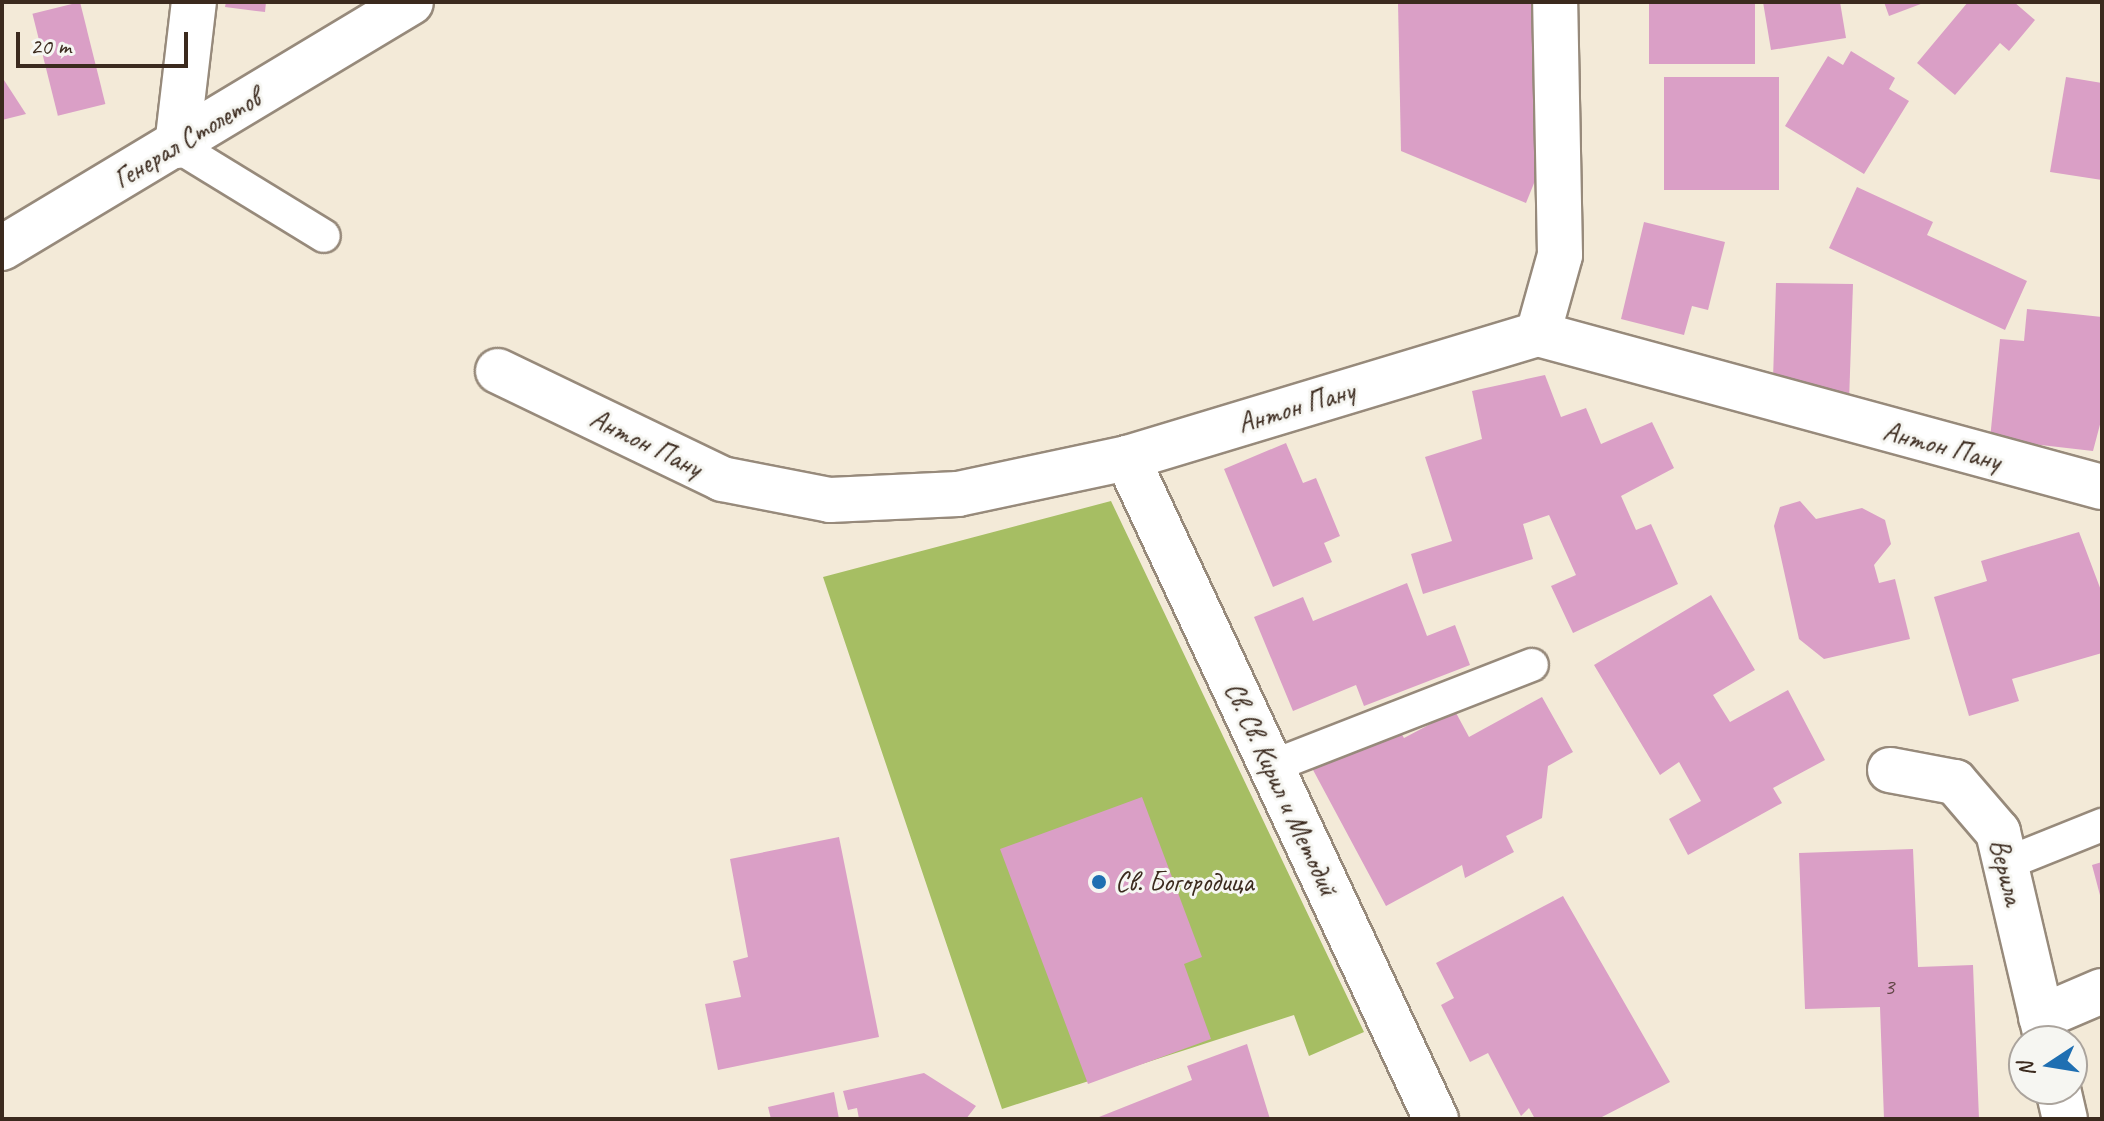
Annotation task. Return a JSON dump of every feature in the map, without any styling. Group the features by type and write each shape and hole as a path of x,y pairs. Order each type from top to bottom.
{"street":[{"path":"177,146 194,2"},
{"name":"Генерал Столетов","path":"2,248 177,146 411,2"},
{"path":"1538,334 1560,255 1555,2"},
{"name":"Антон Пану","path":"498,371 722,479 830,500 958,494 1127,458 1538,334 2102,487"},
{"name":"Св. Св. Кирил и Методий","path":"1127,458 1436,1119"},
{"name":"Верила","path":"1890,770 1955,782 1998,832 2043,1025"},
{"path":"2050,1025 2102,991"}],"lane":[{"path":"177,146 324,236"},
{"path":"1270,767 1532,665"},
{"path":"2005,864 2102,825"}],"green space":[{"path":"1111,501 1364,1032 1309,1056 1294,1015 1002,1109 823,577"}],"building":[{"path":"80,2 105,104 58,116 32,14"},
{"path":"226,2 266,2 265,12 225,7"},
{"path":"1398,2 1541,2 1543,161 1526,203 1401,151"},
{"path":"1649,2 1755,2 1755,64 1649,64"},
{"path":"1763,2 1840,2 1846,38 1771,50"},
{"path":"1884,2 1926,2 1889,16"},
{"path":"1968,2 2014,2 2035,20 2009,51 2000,43 1955,95 1917,63"},
{"path":"1851,51 1895,78 1889,89 1909,101 1864,174 1785,126 1828,56 1843,65"},
{"path":"2,77 26,114 2,120"},
{"path":"1664,77 1779,77 1779,190 1664,190"},
{"path":"2066,77 2102,83 2102,180 2050,172"},
{"path":"1857,187 1933,222 1927,235 2027,281 2005,330 1829,248"},
{"path":"1644,222 1725,242 1708,310 1692,306 1684,335 1621,319"},
{"path":"1776,283 1853,284 1849,402 1773,380"},
{"path":"2027,309 2102,317 2102,417 2093,451 1990,439 2000,339 2024,341"},
{"path":"1545,375 1561,417 1586,408 1601,444 1652,422 1674,468 1621,496 1636,530 1651,524 1678,584 1573,633 1551,586 1576,575 1549,515 1523,524 1533,559 1423,594 1411,554 1452,541 1425,457 1482,439 1472,391"},
{"path":"1286,443 1303,483 1316,478 1340,536 1324,543 1332,562 1273,587 1224,469"},
{"path":"1800,501 1816,519 1862,508 1885,520 1891,544 1874,565 1879,583 1895,579 1910,639 1824,659 1799,639 1774,526 1780,507"},
{"path":"2079,532 2102,593 2102,653 2012,679 2019,701 1969,716 1934,597 1987,581 1981,561"},
{"path":"1407,583 1427,636 1455,625 1470,665 1364,706 1356,685 1293,711 1254,617 1303,597 1313,621"},
{"path":"1711,595 1755,670 1713,695 1730,722 1788,690 1825,760 1773,788 1782,803 1688,855 1669,819 1701,801 1679,762 1660,775 1594,665"},
{"path":"1542,697 1573,752 1548,766 1542,818 1506,836 1514,852 1465,878 1462,865 1386,906 1312,768 1395,723 1404,738 1455,711 1469,737"},
{"path":"1142,797 1202,957 1184,964 1211,1039 1088,1084 1000,849"},
{"path":"839,837 879,1037 718,1070 705,1004 741,997 733,961 748,957 730,859"},
{"path":"1913,849 1918,967 1973,965 1979,1119 1884,1119 1880,1007 1805,1009 1799,853"},
{"path":"2102,862 2102,899 2101,899 2092,865"},
{"path":"1563,896 1670,1082 1598,1119 1535,1119 1529,1108 1521,1116 1488,1053 1470,1062 1441,1005 1454,998 1436,963"},
{"path":"1247,1044 1270,1119 1094,1119 1192,1080 1187,1066"},
{"path":"924,1073 976,1106 966,1119 859,1119 857,1108 848,1110 843,1091"},
{"path":"834,1092 839,1119 771,1119 768,1107"}],"place":[{"name":"Св. Богородица","path":"1099,882"}]}
